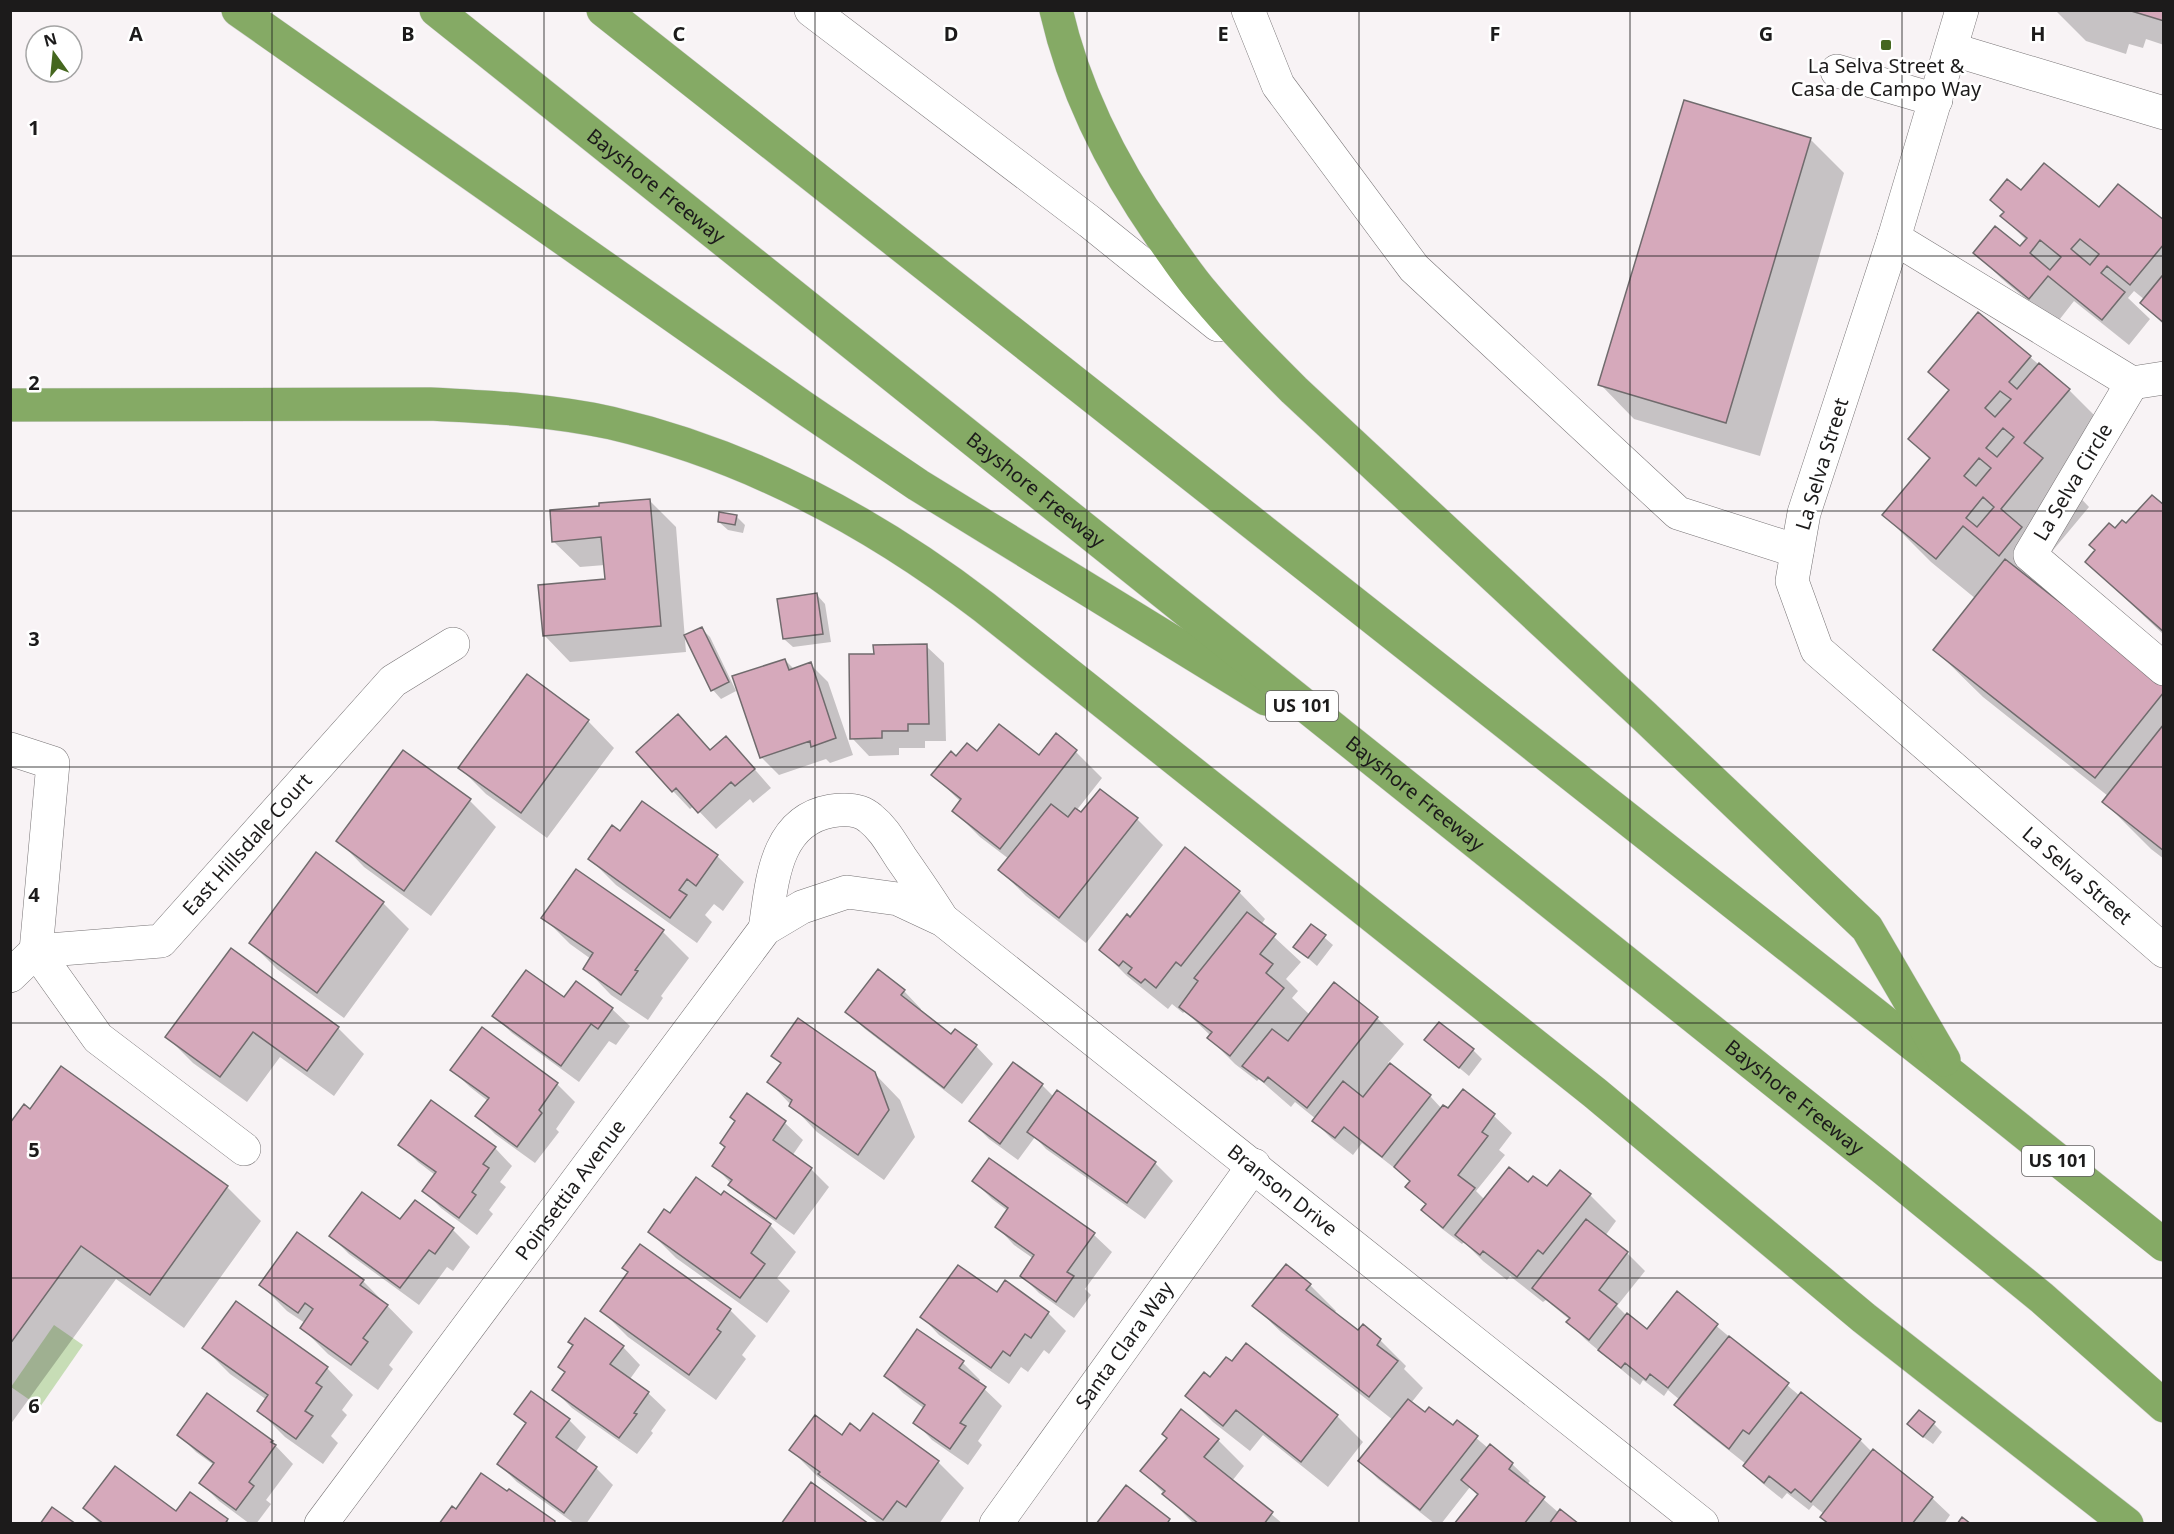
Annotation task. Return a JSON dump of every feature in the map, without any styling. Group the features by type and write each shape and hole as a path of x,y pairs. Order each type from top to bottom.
{"highway":[{"path":"238,10 803,407 918,485 1038,561 1379,768"},
{"name":"Bayshore Freeway","path":"436,10 1379,768 1893,1177 2042,1298 2163,1406"},
{"name":"US 101","path":"603,10 1953,1076 2163,1245"},
{"path":"1056,10 1081,92 1108,150 1136,199 1202,292 1243,339 1294,390 1868,928 1953,1076"},
{"path":"10,405 430,404 554,413 611,423 714,455 835,508 936,571 984,607 1595,1093 1864,1318 2127,1524"}],"street":[{"path":"243,10 275,35"},
{"path":"811,10 1099,229 1189,300 1294,390"},
{"path":"1248,10 1278,84 1414,268 1678,513 1797,551"},
{"name":"La Selva Street","path":"1962,10 1894,238 1804,513 1792,581 1817,650 2163,951"},
{"path":"1951,49 2163,113"},
{"path":"1838,71 1936,100"},
{"name":"La Selva Circle","path":"1894,238 2148,380 2030,555 2163,669"},
{"name":"East Hillsdale Court","path":"36,951 161,941 393,681 453,644"},
{"path":"10,749 53,763 36,951 98,1038 244,1149"},
{"path":"765,929 772,885 784,843 797,826 820,813 846,809 868,816 884,831 943,920"},
{"name":"Branson Drive","path":"847,892 898,898 943,920 1254,1165 1702,1524"},
{"name":"Poinsettia Avenue","path":"321,1524 765,929 802,907 847,892"},
{"path":"10,976 36,951"},
{"name":"Santa Clara Way","path":"996,1524 1254,1165"}],"shaded area":[{"path":"54,1325 83,1345 40,1407 11,1387"}],"building":[{"path":"2128,10 2164,10 2164,21"},
{"path":"1684,100 1811,138 1726,423 1598,385"},
{"path":"2044,163 2099,207 2118,184 2164,220 2164,244 2130,285 2107,266 2101,273 2125,292 2102,320 2048,276 2029,299 1973,253 1995,226 2020,246 2027,238 2000,216 2004,212 1990,200 2007,179 2021,190","holes":["2080,239 2099,254 2090,265 2071,249","2040,240 2061,257 2050,270 2030,253"]},
{"path":"2162,276 2164,277 2164,323 2140,303"},
{"path":"1978,312 2031,356 2009,382 2017,389 2039,363 2070,389 2024,443 2043,458 2001,509 2022,527 1999,556 1963,526 1936,559 1882,515 1930,458 1908,439 1949,390 1928,372","holes":["2000,391 2011,399 1995,417 1985,408","2003,428 2014,437 1997,457 1986,448","1979,458 1991,468 1976,486 1964,476","1983,497 1994,507 1977,527 1966,518"]},
{"path":"2152,495 2164,505 2164,632 2085,562 2095,550 2089,545 2109,523 2115,528 2122,520 2126,523"},
{"path":"650,499 661,626 543,636 538,585 605,579 601,537 552,542 550,510"},
{"path":"719,512 737,515 735,525 718,522"},
{"path":"2005,559 2164,684 2164,692 2095,778 1933,650"},
{"path":"817,593 823,634 783,639 777,599"},
{"path":"702,627 729,682 711,691 684,635"},
{"path":"927,644 929,724 908,724 908,731 882,731 882,738 850,739 849,654 874,654 873,645"},
{"path":"785,659 789,670 811,662 836,738 811,747 810,741 760,758 732,676"},
{"path":"527,674 589,720 521,813 458,768"},
{"path":"678,714 710,750 726,736 755,769 735,786 731,782 698,813 676,788 672,792 636,752"},
{"path":"999,724 1039,755 1056,733 1077,750 1000,849 952,811 961,799 931,775 951,751 956,756 967,743 977,751"},
{"path":"2164,724 2164,851 2102,802"},
{"path":"403,750 471,799 404,891 336,841"},
{"path":"1100,789 1138,818 1059,918 998,870 1051,804 1068,817 1075,808 1081,812"},
{"path":"642,801 718,855 696,886 687,879 679,890 687,895 670,918 588,859 612,825 620,831"},
{"path":"1185,847 1240,891 1181,966 1176,962 1156,988 1145,979 1141,983 1128,973 1132,968 1123,961 1119,966 1099,950 1127,914 1130,917"},
{"path":"316,852 384,902 317,993 249,943"},
{"path":"576,869 664,930 635,970 638,971 621,995 583,969 593,953 541,918"},
{"path":"1247,912 1276,934 1260,954 1273,964 1266,973 1284,988 1230,1056 1207,1038 1212,1032 1179,1007 1198,981 1194,978"},
{"path":"1311,924 1326,935 1308,958 1293,947"},
{"path":"231,948 339,1027 307,1071 253,1032 220,1077 165,1037"},
{"path":"878,969 905,990 901,995 951,1034 955,1029 977,1045 944,1088 845,1012"},
{"path":"526,970 564,997 576,981 613,1008 598,1029 591,1024 561,1066 492,1016"},
{"path":"1334,982 1378,1017 1307,1108 1268,1077 1264,1082 1242,1066 1272,1029 1288,1041"},
{"path":"798,1018 875,1072 889,1110 858,1155 789,1106 792,1100 767,1082 781,1063 771,1056"},
{"path":"1439,1022 1474,1049 1459,1068 1424,1040"},
{"path":"482,1027 558,1083 539,1110 542,1113 517,1147 475,1116 489,1098 450,1070"},
{"path":"1013,1062 1043,1084 1000,1144 969,1121"},
{"path":"1390,1063 1431,1095 1382,1157 1344,1127 1335,1138 1312,1121 1343,1081 1363,1097"},
{"path":"61,1066 228,1186 150,1295 81,1246 10,1344 10,1123 24,1104 30,1109"},
{"path":"1463,1089 1495,1114 1482,1132 1488,1136 1458,1175 1475,1188 1443,1228 1421,1210 1426,1204 1405,1187 1410,1181 1394,1167 1443,1105 1448,1108"},
{"path":"1057,1090 1156,1162 1127,1203 1027,1132"},
{"path":"747,1093 786,1121 773,1140 812,1168 776,1219 728,1185 732,1180 712,1166 725,1147 720,1143 735,1121 730,1117"},
{"path":"431,1100 496,1147 483,1164 489,1168 472,1192 476,1195 459,1218 422,1191 436,1172 398,1145"},
{"path":"989,1158 1095,1233 1067,1272 1074,1276 1056,1302 1020,1276 1034,1255 995,1227 1008,1208 972,1181"},
{"path":"1509,1167 1528,1182 1533,1176 1547,1186 1560,1170 1591,1194 1543,1254 1538,1250 1517,1277 1483,1251 1480,1255 1455,1235"},
{"path":"696,1177 721,1195 724,1191 771,1224 751,1253 765,1264 740,1298 648,1232 664,1209 670,1213"},
{"path":"362,1192 400,1219 415,1200 454,1228 435,1254 429,1250 400,1288 329,1236"},
{"path":"1586,1219 1628,1252 1599,1290 1617,1304 1589,1340 1566,1322 1570,1318 1532,1288"},
{"path":"297,1232 364,1280 360,1285 388,1305 363,1338 368,1342 351,1365 300,1328 313,1309 305,1303 298,1313 259,1285"},
{"path":"640,1244 731,1309 717,1329 721,1332 689,1375 600,1311 628,1272 622,1268"},
{"path":"1286,1264 1311,1284 1306,1290 1358,1330 1363,1324 1381,1339 1377,1345 1398,1361 1369,1397 1252,1306"},
{"path":"958,1265 997,1292 1005,1280 1049,1312 1031,1338 1025,1334 1010,1356 1003,1351 991,1368 920,1317"},
{"path":"1677,1291 1718,1324 1668,1388 1650,1374 1646,1380 1625,1363 1621,1368 1598,1350 1627,1313 1647,1329"},
{"path":"236,1301 328,1367 316,1383 322,1387 305,1411 313,1416 296,1439 257,1411 268,1395 202,1348"},
{"path":"585,1318 624,1346 610,1364 649,1392 634,1413 637,1414 619,1438 552,1390 565,1372 558,1367 573,1345 568,1342"},
{"path":"917,1329 964,1361 959,1368 986,1387 960,1423 966,1426 950,1449 913,1423 925,1405 884,1376"},
{"path":"1729,1336 1789,1383 1749,1434 1743,1430 1729,1449 1674,1405"},
{"path":"1246,1343 1338,1415 1301,1462 1236,1410 1223,1426 1185,1396 1204,1372 1210,1377 1226,1357 1232,1361"},
{"path":"531,1391 570,1419 556,1437 597,1467 564,1513 497,1464 526,1423 514,1414"},
{"path":"1801,1392 1861,1439 1811,1502 1795,1489 1791,1493 1769,1476 1764,1483 1743,1466"},
{"path":"207,1393 276,1445 249,1482 254,1486 236,1510 199,1483 214,1463 177,1435"},
{"path":"1408,1399 1425,1412 1429,1407 1453,1425 1457,1420 1478,1436 1420,1510 1358,1461"},
{"path":"1181,1409 1219,1439 1204,1457 1273,1512 1264,1524 1199,1524 1162,1494 1165,1491 1140,1471 1167,1438 1162,1434"},
{"path":"1919,1410 1935,1422 1923,1437 1907,1424"},
{"path":"873,1413 939,1461 906,1507 897,1501 883,1520 818,1474 820,1472 789,1450 815,1415 842,1435 850,1423 860,1431"},
{"path":"1490,1444 1513,1463 1509,1469 1545,1497 1524,1524 1454,1524 1478,1494 1461,1480"},
{"path":"1873,1449 1933,1497 1912,1524 1829,1524 1820,1517"},
{"path":"115,1466 176,1511 190,1492 228,1519 225,1524 104,1524 83,1508"},
{"path":"481,1473 507,1491 509,1489 555,1521 554,1524 439,1524 452,1506 456,1509"},
{"path":"811,1482 869,1524 781,1524"},
{"path":"1126,1485 1170,1519 1167,1524 1096,1524"},
{"path":"52,1507 76,1524 40,1524"},
{"path":"1560,1509 1579,1524 1549,1524"},
{"path":"1962,1517 1971,1524 1957,1524"}],"place":[{"name":"La Selva Street & Casa de Campo Way","path":"1886,45"}]}
